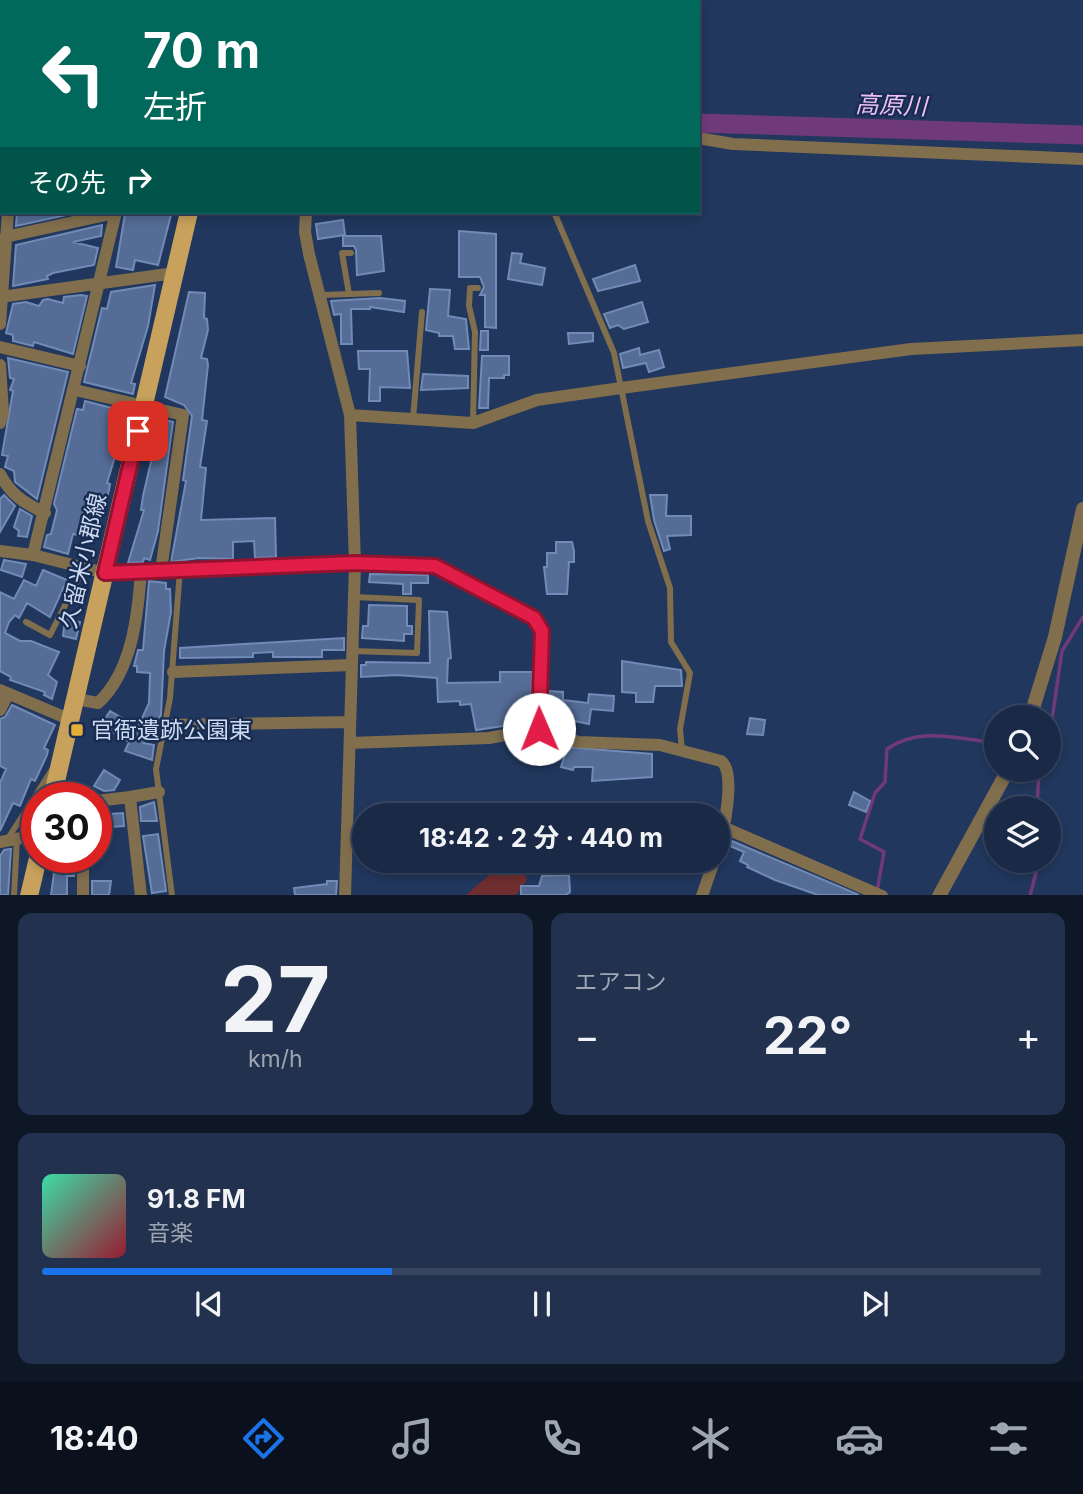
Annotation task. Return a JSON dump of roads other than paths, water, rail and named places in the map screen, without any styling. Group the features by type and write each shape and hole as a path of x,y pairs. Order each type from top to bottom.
{"main road":[{"name":"久留米小郡線","path":"56,782 189,214"},
{"path":"29,895 34,873"}],"street":[{"path":"700,138 733,144 1083,159"},
{"path":"0,324 5,224 98,214"},
{"path":"33,555 116,214"},
{"path":"306,214 305,232 350,415 355,563 345,895"},
{"path":"1,297 175,272"},
{"path":"350,415 473,423 537,400 621,388 911,349 1083,340"},
{"path":"0,347 80,366"},
{"path":"0,365 3,412 0,423"},
{"path":"75,390 183,415 161,571"},
{"path":"0,474 8,490 26,504 45,513"},
{"path":"1034,705 1055,637 1083,509"},
{"path":"0,551 33,555 105,573 355,563 435,566 534,618 542,631 539,729"},
{"path":"76,699 98,703 113,685 127,654 139,597 141,571"},
{"path":"173,672 351,664"},
{"path":"0,710 4,692 71,720"},
{"path":"164,725 350,722"},
{"path":"350,743 489,738 539,729 593,744 660,745 726,764 725,803"},
{"path":"939,895 1001,782"},
{"path":"112,799 159,792"},
{"path":"130,797 141,895"},
{"path":"730,830 881,895"},
{"path":"83,873 83,895"},
{"path":"702,895 710,873"}],"lane":[{"path":"555,214 604,326 621,388 648,521 670,588 671,642 690,673 680,729 682,750"},
{"path":"349,294 342,253 351,253"},
{"path":"473,423 475,332 469,306 470,288 478,288"},
{"path":"321,295 379,293"},
{"path":"413,420 422,312"},
{"path":"26,622 50,635 84,568"},
{"path":"172,895 156,769 173,672 180,570"},
{"path":"352,651 417,653 419,600 354,597"},
{"path":"14,895 8,840 62,754"}],"waterway":[{"name":"高原川","path":"700,123 1083,135"},
{"path":"1054,705 1062,651 1083,617"},
{"path":"877,891 884,852 860,839 875,793 885,782 887,749 899,742 924,736 984,741"},
{"path":"1038,782 1038,796"},
{"path":"1030,895 1036,873"}],"place":[{"name":"官衙遺跡公園東","path":"77,730"}]}
